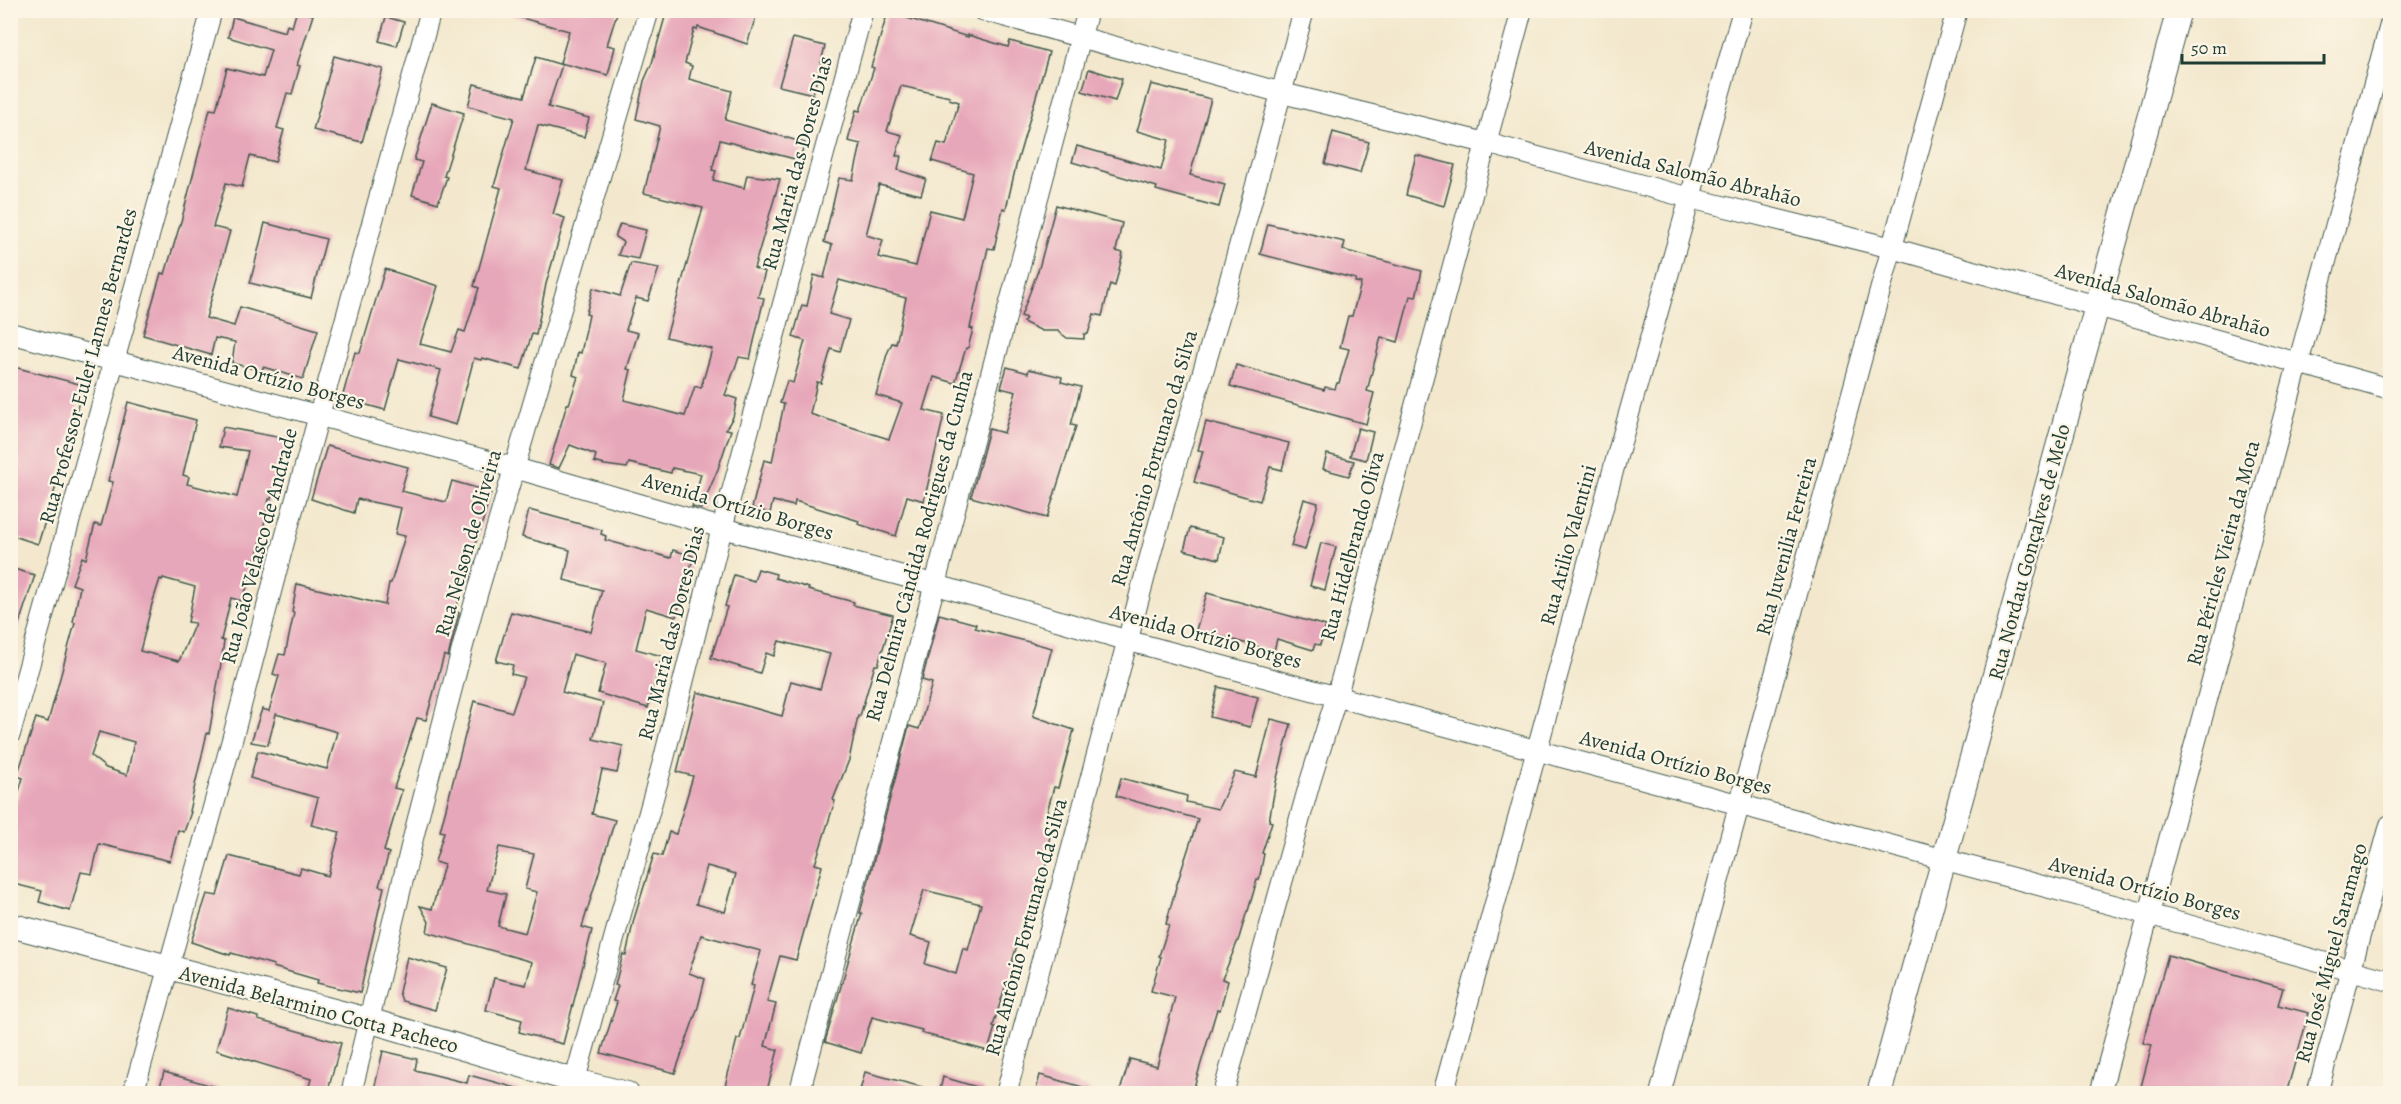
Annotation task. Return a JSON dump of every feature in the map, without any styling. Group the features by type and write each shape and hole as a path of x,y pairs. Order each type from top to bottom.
{"street":[{"name":"Rua Professor Euler Lannes Bernardes","path":"10,734 212,10"},
{"name":"Rua João Velasco de Andrade","path":"133,1094 431,10"},
{"name":"Rua Nelson de Oliveira","path":"351,1094 417,822 465,638 649,10"},
{"name":"Rua Maria das Dores Dias","path":"573,1087 663,762 722,528 863,10"},
{"name":"Avenida Salomão Abrahão","path":"982,10 1080,39 1282,93 1892,248 2391,388"},
{"name":"Rua Delmira Cândida Rodrigues da Cunha","path":"799,1094 933,584 1088,10"},
{"name":"Rua Antônio Fortunato da Silva","path":"1006,1094 1165,501 1229,283 1304,10"},
{"name":"Rua Hidelbrando Oliva","path":"1223,1094 1310,782 1337,695 1522,10"},
{"name":"Rua Atilio Valentini","path":"1443,1094 1619,449 1743,10"},
{"name":"Rua Juvenilia Ferreira","path":"1660,1094 1957,10"},
{"name":"Rua Nordau Gonçalves de Melo","path":"1880,1094 2179,10"},
{"name":"Rua Péricles Vieira da Mota","path":"2100,1094 2391,25"},
{"name":"Avenida Ortízio Borges","path":"10,333 319,414 722,528 933,584 1129,641 1337,695 2391,981"},
{"name":"Rua José Miguel Saramago","path":"2317,1094 2391,825"},
{"name":"Avenida Belarmino Cotta Pacheco","path":"10,925 368,1020 573,1087 627,1094"}],"building":[{"path":"297,10 313,15 297,65 300,66 292,94 287,93 277,128 284,130 275,162 250,156 242,187 226,183 213,227 230,231 206,318 234,326 240,307 318,330 303,379 263,367 262,371 232,363 235,342 215,338 211,355 143,335 161,273 165,274 182,218 210,109 216,110 227,68 263,77 271,50 228,37 233,17 285,32 287,25 292,27"},
{"path":"512,10 618,10 607,45 615,47 608,75 560,63 569,31 511,15"},
{"path":"667,10 758,10 747,44 698,27 697,30 694,29 685,63 692,66 689,79 732,91 725,120 805,143 799,160 720,140 712,170 716,171 713,180 744,188 747,175 780,179 754,268 765,272 758,297 764,298 750,359 739,357 725,395 737,399 733,417 726,429 731,430 701,509 692,507 701,474 672,468 671,473 629,463 627,468 605,465 594,462 596,455 570,445 559,468 549,465 567,404 569,404 578,377 573,375 578,352 581,353 589,315 586,314 593,288 620,296 631,263 659,268 648,301 636,298 626,330 638,333 627,369 631,370 624,400 685,416 695,386 701,388 712,349 666,337 703,208 644,193 660,126 636,119 644,81 652,63"},
{"path":"888,12 1008,47 1010,41 1049,52 1006,209 1003,208 994,249 988,248 970,328 973,329 968,348 966,348 955,383 934,377 924,410 944,415 924,501 907,496 896,536 858,524 859,521 795,501 794,506 773,501 770,513 752,508 764,460 772,462 784,404 780,403 787,381 793,383 805,341 793,337 802,305 807,306 814,275 824,278 832,245 824,242 839,178 853,180 861,144 848,141 856,110 860,111 874,68 871,67","holes":["901,86 950,97 949,99 959,102 946,145 938,143 932,161 973,173 962,218 930,210 916,266 878,257 883,240 866,235 879,185 921,195 926,179 898,170 901,156 896,156 902,135 887,131","839,280 906,298 896,344 892,343 887,354 876,395 902,403 889,439 810,414 817,382 821,383 831,349 840,352 849,320 829,314"]},
{"path":"386,17 404,22 397,46 379,41"},
{"path":"793,38 825,46 813,94 779,86"},
{"path":"334,56 383,69 362,142 313,130"},
{"path":"536,57 562,65 548,107 589,118 584,137 538,125 526,170 563,180 553,214 565,218 546,284 536,335 532,334 521,369 482,358 481,360 474,358 456,425 428,417 441,370 399,359 385,410 342,398 355,352 360,353 385,269 438,286 420,344 451,352 459,330 465,332 479,288 474,286 501,188 494,186 514,118 468,106 474,84 524,97"},
{"path":"1089,69 1122,79 1115,101 1082,91"},
{"path":"1151,84 1211,99 1190,175 1225,184 1219,207 1156,190 1157,187 1072,162 1077,146 1161,170 1169,140 1137,131"},
{"path":"432,103 464,113 438,203 412,195 422,162 414,160"},
{"path":"1333,132 1369,142 1360,173 1325,164"},
{"path":"1416,155 1455,165 1444,206 1406,195"},
{"path":"1056,205 1122,223 1116,251 1123,253 1115,286 1110,284 1102,316 1094,314 1088,334 1084,334 1084,339 1067,338 1058,331 1042,331 1023,322 1026,318 1021,316 1039,268"},
{"path":"265,223 326,239 311,298 250,283"},
{"path":"620,224 646,230 638,259 618,255 623,242 615,237"},
{"path":"1268,224 1345,242 1343,250 1422,271 1416,297 1410,296 1398,342 1381,337 1367,391 1374,393 1366,424 1230,386 1236,365 1324,390 1325,387 1335,389 1349,349 1340,347 1348,316 1352,316 1361,283 1355,282 1356,279 1260,254"},
{"path":"10,366 83,385 64,460 38,544 10,535"},
{"path":"1007,367 1028,373 1029,369 1062,377 1061,382 1081,387 1071,425 1076,426 1047,518 971,497 989,429 1004,433 1016,392 1001,388"},
{"path":"128,402 196,420 183,475 189,477 187,484 237,497 248,451 219,447 223,427 288,439 271,499 269,499 261,541 242,601 231,598 221,640 224,641 209,734 207,733 189,811 191,812 184,832 178,830 170,861 99,844 92,874 81,872 70,911 39,902 42,891 10,883 10,821 23,778 17,776 36,718 48,722 75,623 73,622 80,587 72,584 82,557 86,559 95,524 101,526 113,482 108,481","holes":["160,579 195,587 188,622 195,623 179,661 140,651 152,604","99,732 134,742 127,775 106,768 91,756"]},
{"path":"1206,422 1289,443 1282,470 1270,467 1260,501 1194,482 1203,451 1198,450"},
{"path":"1358,428 1373,432 1366,460 1350,456"},
{"path":"327,446 408,467 401,491 446,502 452,481 491,492 466,568 456,611 459,613 448,657 444,655 426,720 417,718 394,788 402,790 384,851 389,853 379,886 384,887 360,993 317,983 318,980 273,967 274,965 231,953 230,955 191,942 207,894 217,896 229,856 299,874 301,868 328,876 340,832 311,825 318,798 250,778 258,751 327,769 337,732 276,714 268,745 251,742 262,709 269,711 279,676 273,674 279,654 285,655 294,613 292,612 297,584 385,605 389,583 391,583 405,536 395,534 401,508 357,499 354,513 311,499"},
{"path":"1327,454 1354,461 1349,476 1323,469"},
{"path":"1304,499 1318,503 1305,550 1291,546"},
{"path":"529,510 602,530 601,534 606,536 605,540 671,558 673,550 693,556 685,598 681,599 676,617 646,608 636,649 662,656 648,708 598,693 606,663 573,654 562,692 603,703 593,739 623,746 617,773 602,770 592,814 615,820 582,927 592,930 563,1044 519,1032 522,1020 486,1010 494,978 526,985 532,962 427,932 429,922 420,906 432,909 444,865 435,862 444,832 440,831 474,701 512,712 524,677 511,674 513,665 496,661 511,612 591,632 602,590 564,580 570,550 522,537","holes":["499,847 534,854 525,889 537,892 525,933 498,926 506,894 487,890"]},
{"path":"1190,528 1224,537 1219,559 1184,550"},
{"path":"1321,543 1336,547 1325,590 1310,586"},
{"path":"10,568 35,575 14,639 10,639"},
{"path":"758,569 776,574 775,578 809,588 808,590 893,615 878,665 875,665 860,716 858,716 849,760 833,800 835,801 815,864 822,866 796,960 780,956 767,1002 776,1004 765,1046 778,1050 766,1094 737,1094 724,1090 737,1039 740,1039 754,986 751,985 761,951 701,935 689,973 705,979 698,1007 675,1073 601,1053 617,1002 613,1001 618,986 615,985 623,954 626,955 634,919 654,854 662,856 669,832 676,834 693,776 677,772 697,692 782,716 791,681 820,689 830,654 779,641 774,656 766,653 760,673 711,658 734,575 754,581","holes":["707,866 736,874 725,912 696,904"]},
{"path":"1207,593 1326,626 1320,645 1315,644 1313,650 1277,639 1274,651 1196,630"},
{"path":"939,614 976,624 975,628 1052,648 1033,716 1074,730 1058,788 1054,787 1043,826 1052,828 1045,857 1048,858 1035,895 1037,895 1032,917 1026,915 1012,962 1016,963 1010,985 1006,984 988,1051 872,1017 861,1053 825,1042 862,913 860,913 909,726 919,729 932,683 922,680","holes":["924,890 981,904 968,950 963,948 956,974 925,964 931,942 910,936"]},
{"path":"1218,687 1258,697 1250,727 1210,717"},
{"path":"1271,719 1291,724 1276,782 1269,821 1272,822 1262,853 1264,854 1259,880 1257,880 1239,938 1222,979 1228,981 1220,1010 1217,1009 1192,1094 1119,1094 1130,1059 1157,1066 1175,997 1151,991 1169,925 1166,924 1176,887 1198,819 1116,796 1121,778 1187,796 1186,802 1218,809 1235,772 1256,777"},
{"path":"2168,955 2283,988 2278,1005 2309,1013 2286,1094 2139,1094 2152,1045 2143,1043"},
{"path":"407,957 447,968 435,1010 402,1001 399,992"},
{"path":"228,1008 258,1017 258,1020 341,1043 327,1094 307,1094 311,1079 216,1050"},
{"path":"383,1051 417,1059 415,1070 467,1083 469,1075 520,1089 519,1094 373,1094"},
{"path":"164,1072 223,1089 222,1094 158,1094"},
{"path":"865,1072 926,1088 925,1094 859,1094"},
{"path":"1040,1075 1090,1089 1089,1094 1035,1094"},
{"path":"943,1077 984,1089 984,1094 939,1094"}]}
